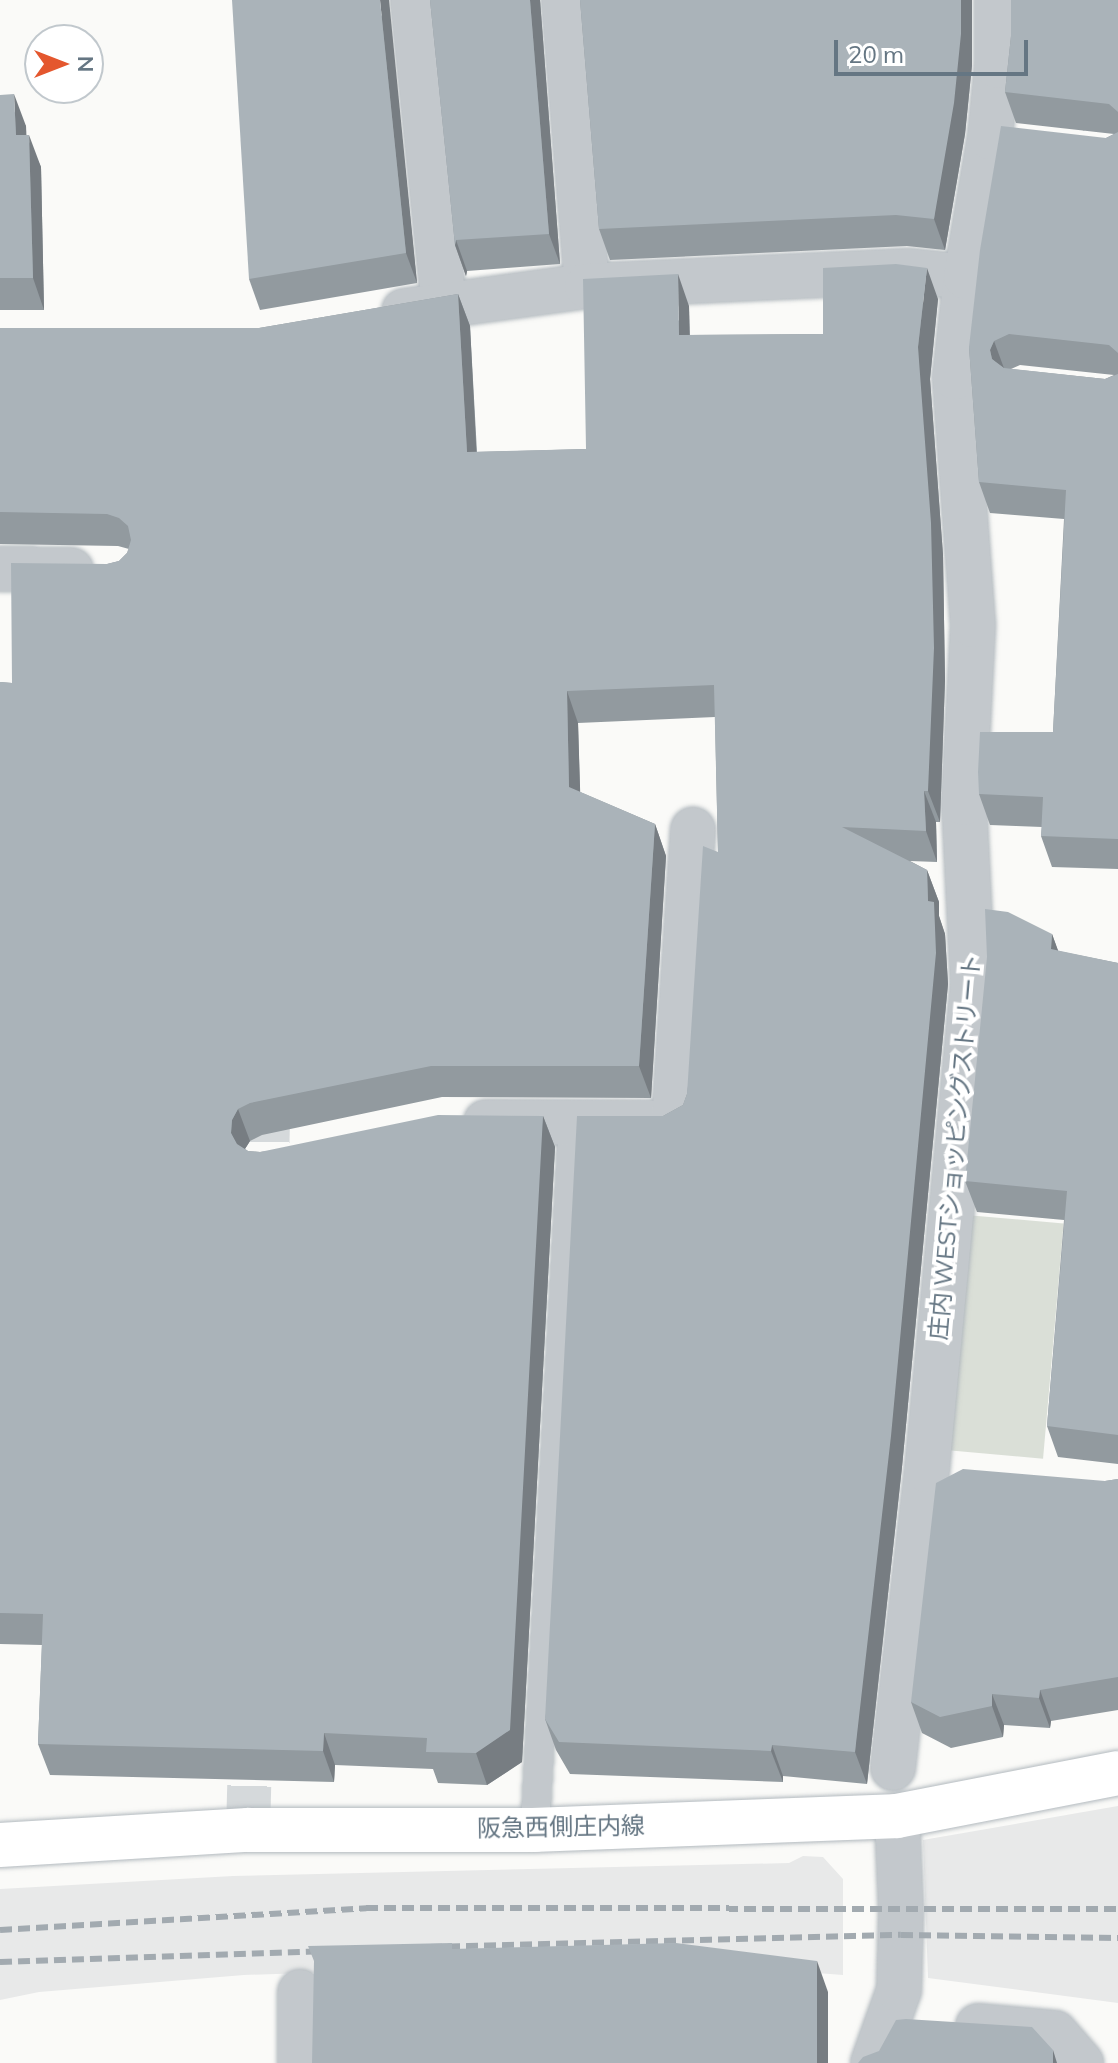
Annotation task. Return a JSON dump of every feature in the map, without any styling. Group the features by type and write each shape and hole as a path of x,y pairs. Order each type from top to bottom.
{"street":[{"path":"413,0 444,304"},
{"path":"564,0 587,286"},
{"name":"庄内 WESTショッピングストリート","path":"893,1768 927,1470 973,985 964,803 973,625 950,275 1004,138 997,66 997,0"},
{"path":"357,320 444,304 587,286 908,271 950,275"},
{"path":"0,569 118,571"},
{"path":"447,1122 674,1123 693,830"},
{"path":"927,1470 973,1474"},
{"name":"阪急西側庄内線","path":"0,1845 248,1830 535,1830 897,1816 1118,1773"},
{"path":"897,1816 899,1990 909,2034 1055,2033 1081,2063"},
{"path":"300,1992 300,2063"}],"lane":[{"path":"535,1830 573,1123"}],"shaded area":[{"path":"966,1215 1064,1224 1043,1459 945,1450"},
{"path":"1118,1806 1118,2003 928,1978 923,1840"},
{"path":"803,1856 823,1857 843,1879 843,1975 660,1961 244,1975 39,1992 0,2000 0,1889 233,1876 789,1863"}],"building":[{"path":"232,0 380,0 406,253 249,279"},
{"path":"430,0 530,0 549,234 456,240 455,245"},
{"path":"580,0 961,0 954,103 934,219 896,215 599,229"},
{"path":"1011,0 1118,0 1118,112 1109,104 1005,92"},
{"path":"14,94 16,135 29,135 33,278 0,278 0,95"},
{"path":"1001,126 1106,138 1118,132 1118,353 1109,345 1009,334 994,341 990,350 992,359 1004,368 1105,379 1118,374 1118,839 1041,836 1043,797 979,794 980,732 1053,732 1066,490 979,482 969,347 980,250"},
{"path":"896,264 927,268 918,347 931,523 934,648 928,791 924,791 926,831 842,827 927,870 928,901 934,902 936,953 891,1436 855,1752 772,1745 771,1751 559,1742 545,1719 577,1116 663,1116 683,1105 687,1094 703,846 718,852 714,685 567,691 569,787 655,824 639,1066 431,1066 250,1103 238,1109 232,1120 231,1133 237,1144 248,1151 260,1152 438,1115 543,1116 510,1730 476,1753 426,1752 427,1738 324,1733 323,1751 38,1744 43,1614 0,1613 0,682 12,683 11,563 107,564 119,561 127,553 131,540 128,526 119,518 107,514 0,512 0,328 259,328 458,294 467,452 586,449 583,279 678,274 679,335 823,334 823,268"},
{"path":"985,909 1008,912 1052,934 1051,949 1118,963 1118,1435 1047,1426 1067,1191 965,1181 987,957"},
{"path":"963,1469 1105,1481 1118,1479 1118,1677 1040,1690 1039,1698 992,1694 992,1706 940,1717 911,1702 936,1483"},
{"path":"452,1943 452,1949 676,1943 817,1961 817,2063 312,2063 314,1961 308,1946"},
{"path":"896,2020 1032,2027 1053,2050 1053,2063 858,2063 863,2057 879,2051"}],"tunnel":[{"path":"266,1208 269,1073"},
{"path":"248,1830 251,1721"}],"railway":[{"path":"0,1930 366,1908 1118,1909"},
{"path":"430,1947 901,1935 1118,1938"},
{"path":"0,1962 330,1951"}]}
